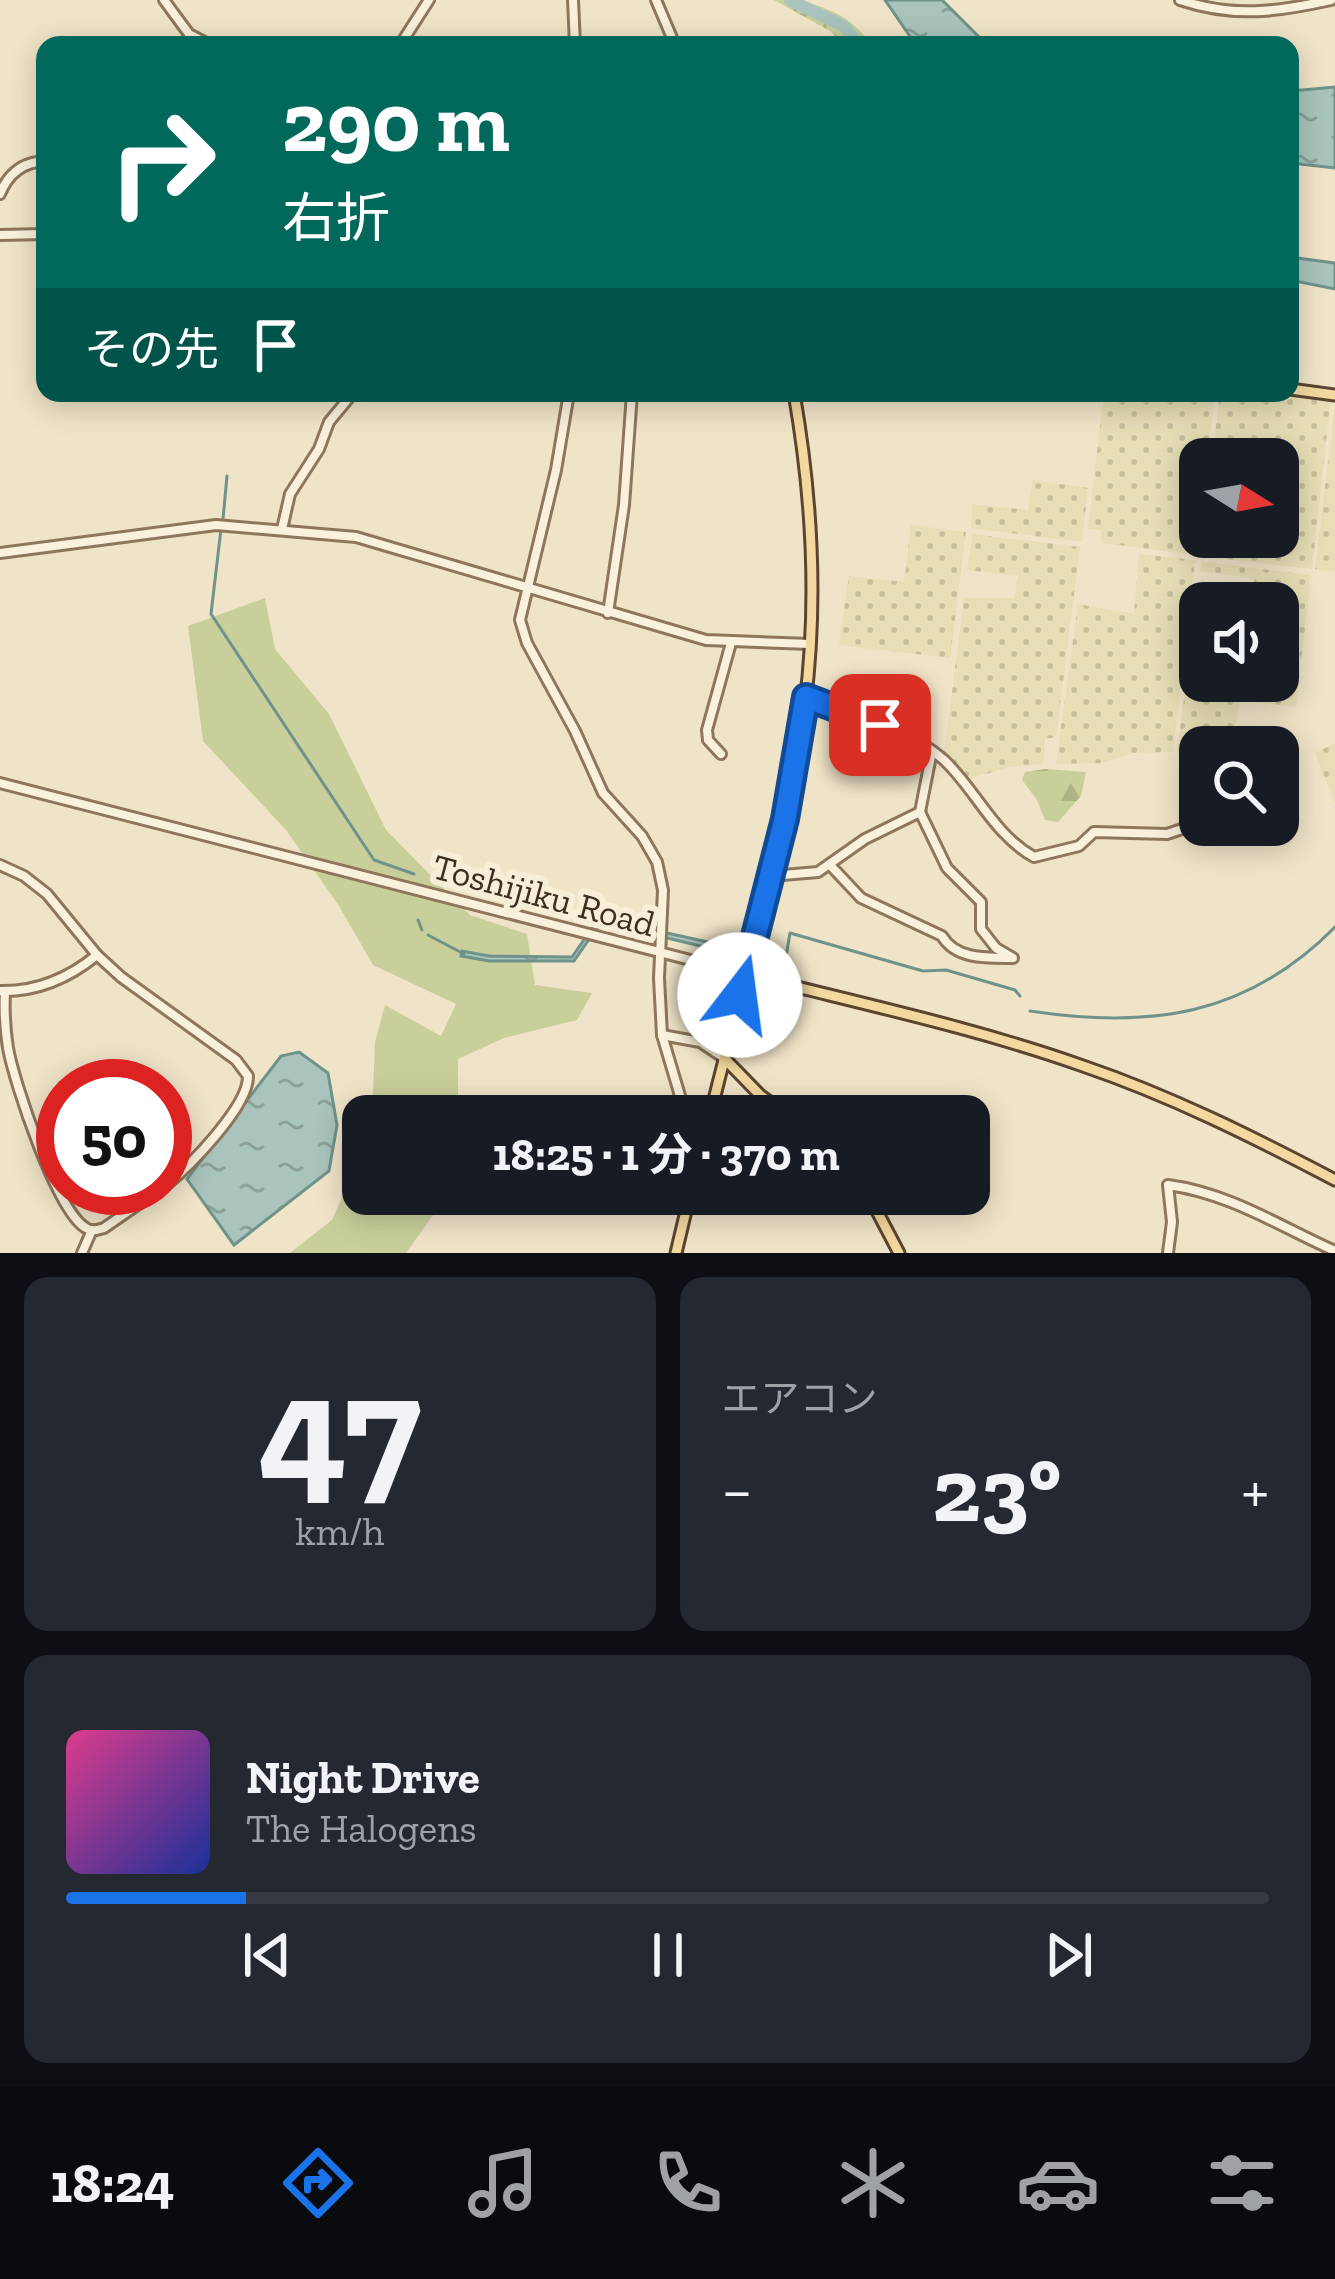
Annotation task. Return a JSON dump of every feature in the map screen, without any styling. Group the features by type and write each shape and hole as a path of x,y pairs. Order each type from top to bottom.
{"main road":[{"path":"1299,390 1335,394"},
{"path":"715,1095 771,876 806,697 810,510 795,402"},
{"name":"Toshijiku Road","path":"745,974 981,1033 1082,1065 1215,1119 1335,1180"},
{"path":"724,1058 760,1095"},
{"path":"676,1253 685,1215"},
{"path":"879,1215 899,1253"}],"street":[{"path":"164,0 193,36"},
{"path":"406,36 429,0"},
{"path":"573,0 575,36"},
{"path":"656,0 671,36"},
{"path":"1180,0 1241,14 1266,14 1331,0"},
{"path":"0,194 18,169 36,162"},
{"path":"0,235 36,234"},
{"path":"282,529 290,494 319,449 328,422 345,402"},
{"path":"567,402 556,470 519,610 527,643 603,793 636,828 657,862 663,890 662,1034 680,1095"},
{"path":"608,613 624,505 631,402"},
{"path":"0,553 205,525 373,539 524,589 731,643 810,644"},
{"path":"722,754 708,740 707,730 731,643"},
{"path":"806,697 932,751 954,771 988,817 1034,857 1072,849 1094,832 1167,834 1179,830"},
{"path":"832,866 861,898 934,931 962,956 1013,958 992,944 981,929 981,902 947,868 920,812 932,751"},
{"name":"Toshijiku Road","path":"0,783 745,974"},
{"path":"771,876 811,874 832,866 865,838 920,812"},
{"path":"0,865 47,894 97,955 149,999 236,1060 248,1076 246,1092 192,1162"},
{"path":"97,955 63,978 2,992 11,1064 40,1148 69,1206 82,1225 92,1230 125,1215"},
{"path":"662,1034 700,1042 724,1058"},
{"path":"1168,1253 1172,1222 1168,1184 1189,1187 1278,1220 1335,1251"},
{"path":"82,1253 92,1230"}],"shaded area":[{"path":"1299,394 1331,398 1312,569 1217,558 1299,558 1299,438 1215,438 1219,402 1299,402"},
{"path":"1103,402 1214,402 1210,438 1179,438 1179,553 1102,543 1101,530 1088,529"},
{"path":"1335,405 1335,572 1315,569"},
{"path":"1033,480 1088,488 1082,542 971,528 973,504 1028,510"},
{"path":"911,525 966,532 950,658 839,645 849,576 904,582"},
{"path":"973,534 1080,547 1056,737 1045,739 1043,764 1010,767 965,780 944,754 964,598 1014,598 1018,576 967,570"},
{"path":"1139,554 1195,560 1192,582 1179,582 1179,700 1173,752 1056,764 1078,604 1134,614"},
{"path":"1202,562 1311,575 1299,681 1299,582 1254,582 1200,571"},
{"path":"1183,702 1240,702 1236,726 1180,726"},
{"path":"1256,702 1297,702 1296,707"},
{"path":"1335,743 1335,803 1315,753"}],"green space":[{"path":"774,0 829,10 864,36 835,36"},
{"path":"265,598 275,649 329,714 386,830 470,915 527,934 535,985 592,993 577,1020 504,1038 458,1059 458,1095 373,1095 375,1042 385,1005 441,1036 456,1004 373,965 286,830 203,741 188,626"},
{"path":"1025,772 1086,772 1081,796 1058,822 1045,820 1022,780"},
{"path":"342,1198 342,1215 433,1215 406,1253 290,1253 332,1220"}],"water":[{"path":"885,0 942,0 978,36 910,36"},
{"path":"1335,87 1335,168 1299,164 1299,90"},
{"path":"1299,258 1335,263 1335,289 1299,282"},
{"path":"599,918 731,947 729,953 601,922 574,961 489,961 461,956 462,951 572,957"},
{"path":"299,1052 328,1073 337,1125 329,1171 234,1245 192,1186 192,1172 281,1056"}],"waterway":[{"path":"790,0 844,26 852,36"},
{"path":"223,519 227,476"},
{"path":"221,529 211,614 374,860 414,874"},
{"path":"418,920 422,930"},
{"path":"1030,1011 1115,1018 1194,1010 1267,981 1335,927"},
{"path":"773,961 785,963 790,933 923,971 946,970 1015,990 1020,996"},
{"path":"428,935 464,954"}],"route":[{"path":"740,995 785,819 806,697 880,725"}]}
